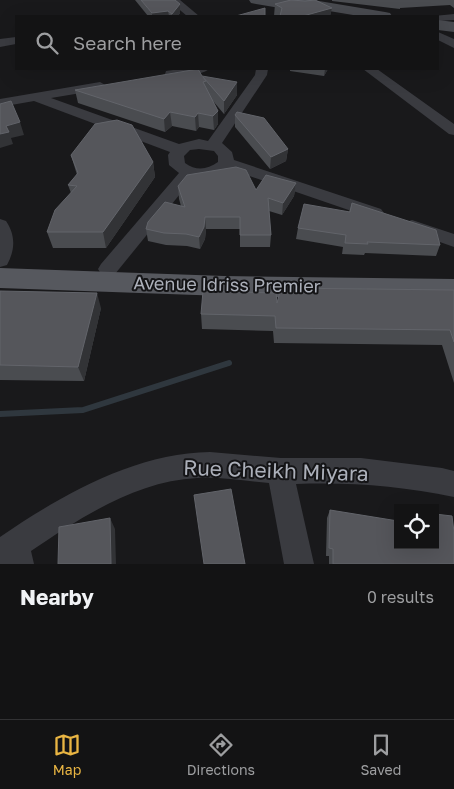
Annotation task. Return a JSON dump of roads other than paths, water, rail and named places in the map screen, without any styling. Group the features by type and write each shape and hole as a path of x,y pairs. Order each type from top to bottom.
{"main road":[{"path":"256,0 348,15"},
{"path":"287,0 379,15"},
{"path":"439,25 454,27"},
{"path":"439,30 454,32"},
{"name":"Avenue Idriss Premier","path":"0,269 311,271 454,275"},
{"name":"Avenue Idriss Premier","path":"0,278 204,285 454,290"}],"street":[{"path":"173,0 193,15"},
{"path":"439,18 454,17"},
{"path":"439,36 454,44"},
{"path":"0,43 15,41"},
{"path":"157,77 198,70"},
{"path":"213,145 261,75 262,70"},
{"path":"370,70 454,131"},
{"path":"0,103 110,85"},
{"path":"36,97 180,150 199,144 219,147 226,154 226,163"},
{"path":"180,150 175,160 177,165 189,172 206,173 214,171 226,163"},
{"path":"226,163 454,241"},
{"path":"108,269 189,172"},
{"path":"0,225 6,247 0,260"},
{"name":"Rue Cheikh Miyara","path":"11,554 47,524 143,475 187,466 216,464 280,471 349,470 454,484"},
{"path":"280,471 299,564"}],"waterway":[{"path":"0,414 83,410 229,363 226,364"}]}
